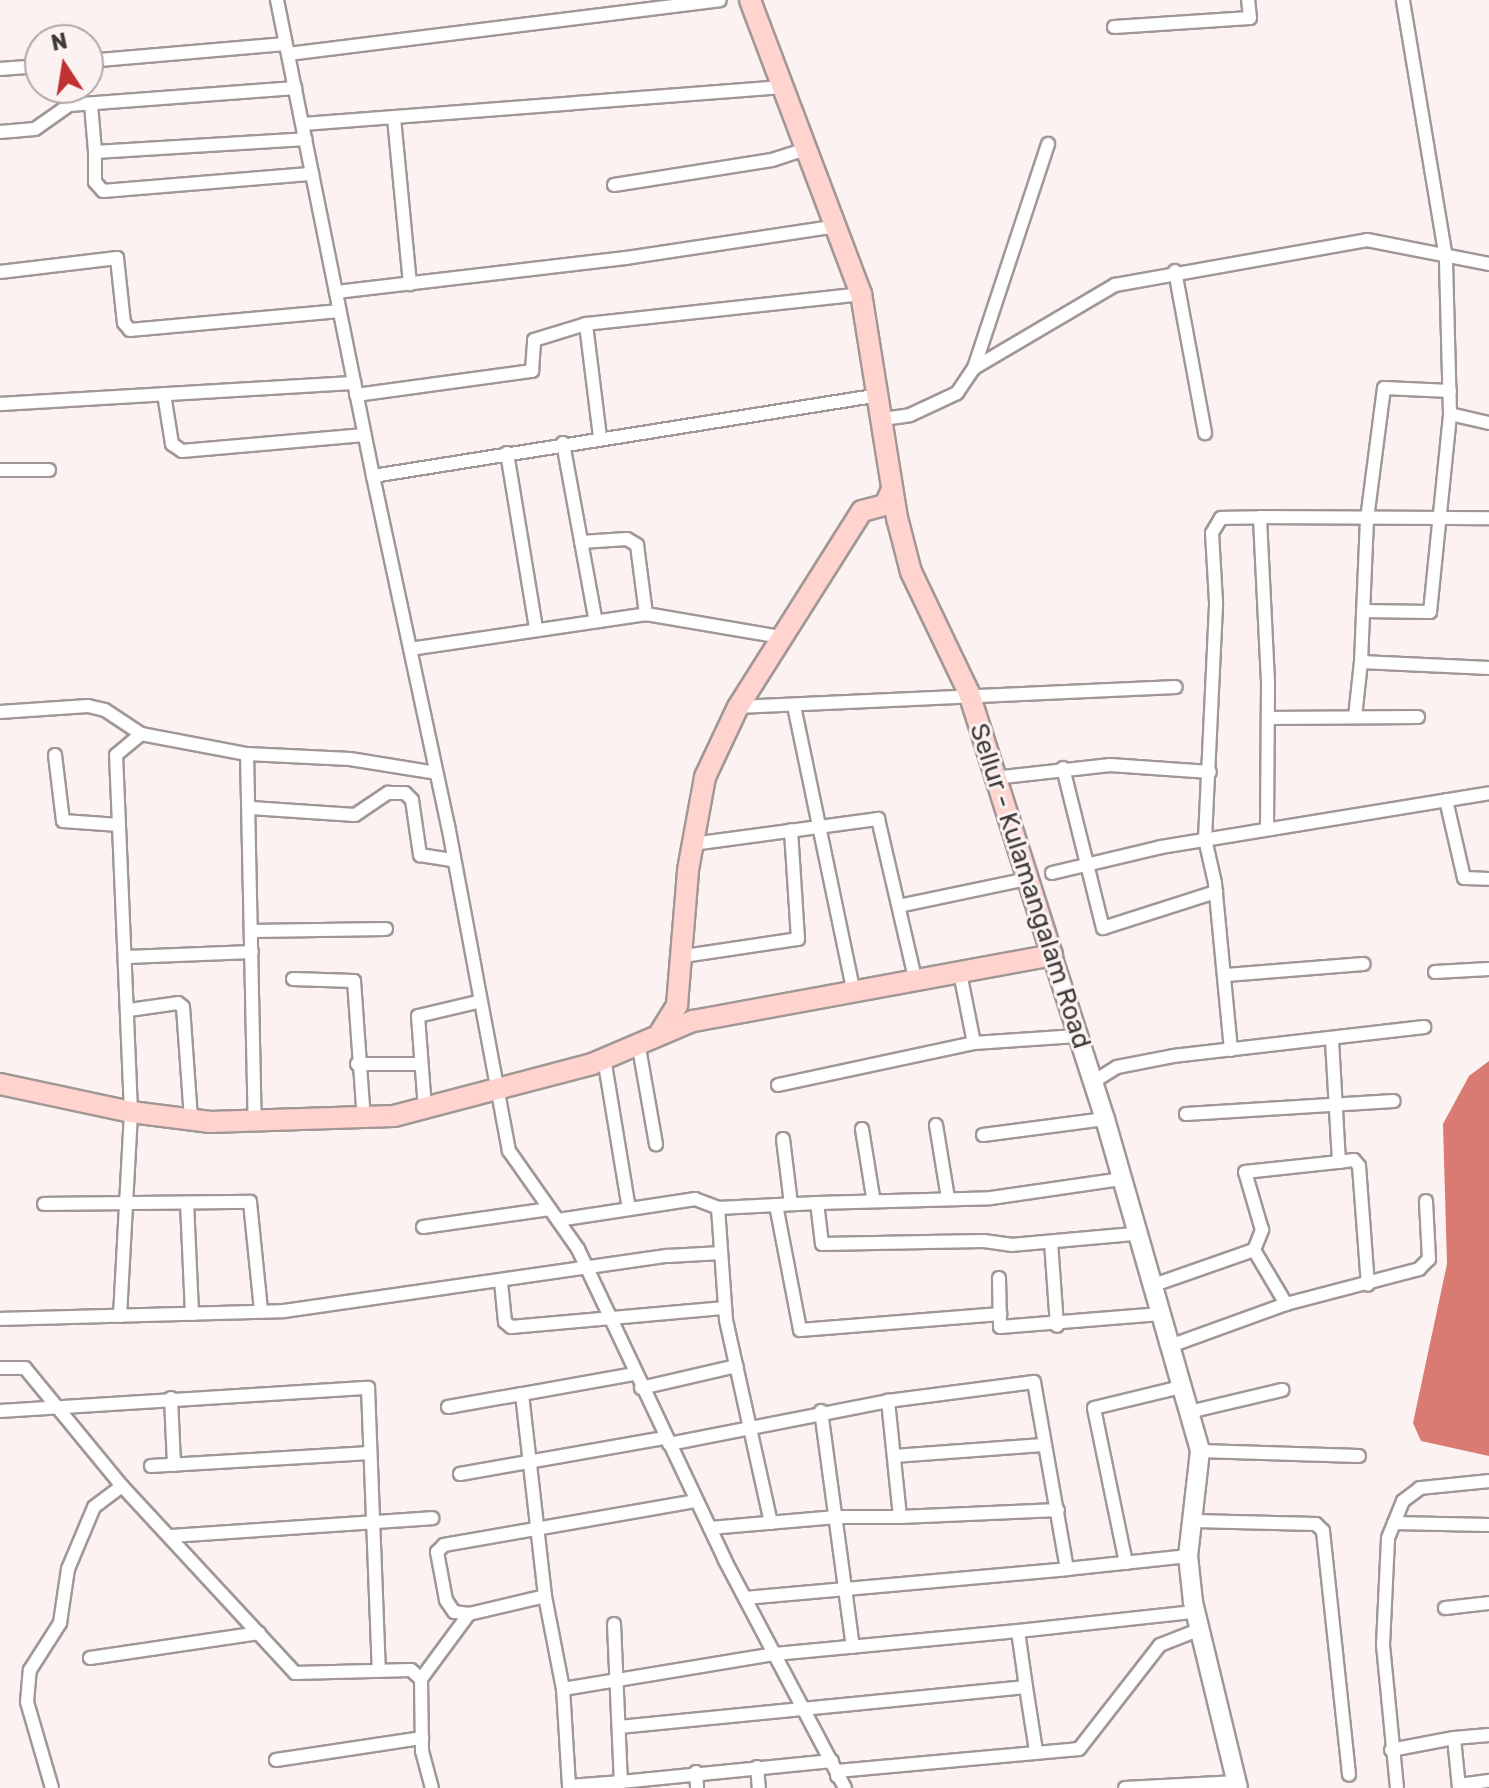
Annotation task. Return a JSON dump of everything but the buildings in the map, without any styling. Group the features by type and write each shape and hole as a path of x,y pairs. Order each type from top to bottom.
{"main road":[{"name":"Sellur - Kulamangalam Road","path":"750,0 780,87 838,226 861,294 880,395 892,489 911,572 969,693 1001,778 1027,879 1105,1119 1134,1234 1200,1451 1195,1521 1188,1556 1196,1621 1238,1785"},
{"path":"661,1031 677,1005 693,844 705,777 738,707 780,637 862,511 885,505 892,489"},
{"path":"0,1084 131,1112 191,1119 364,1119 425,1109 498,1090 604,1058 661,1031 1052,955"}],"street":[{"path":"277,0 364,435 436,773 477,1002 509,1151 554,1214 587,1270 696,1501 845,1788"},
{"path":"104,60 286,49 720,0"},
{"path":"1114,27 1250,18 1248,0"},
{"path":"1363,611 1430,612 1443,518 1450,414 1446,258 1403,0"},
{"path":"0,69 24,67"},
{"path":"303,124 780,87"},
{"path":"104,103 295,88"},
{"path":"0,132 35,129 60,108 91,104 95,182 103,191 312,174"},
{"path":"394,118 410,284"},
{"path":"95,152 306,139"},
{"path":"883,419 910,415 957,393 974,368 1048,144"},
{"path":"614,185 772,160 806,149"},
{"path":"336,292 838,226"},
{"path":"974,368 1028,341 1096,294 1175,271 1367,240 1446,258 1489,264"},
{"path":"0,272 117,258 124,323 130,330 339,311"},
{"path":"1175,271 1205,433"},
{"path":"0,404 164,394 355,389 532,371 534,340 586,324 861,294"},
{"path":"586,324 600,437"},
{"path":"1355,717 1361,662 1367,519 1384,388 1450,391"},
{"path":"164,394 172,444 182,451 364,435"},
{"path":"373,476 600,437 880,395"},
{"path":"1450,414 1489,423"},
{"path":"563,443 595,618"},
{"path":"507,453 536,628"},
{"path":"0,470 49,470"},
{"path":"1260,517 1268,718 1267,828"},
{"path":"1231,1050 1216,892 1205,839 1216,602 1212,533 1221,518 1489,518"},
{"path":"581,542 627,539 637,545 646,614"},
{"path":"410,649 595,618 646,614 780,637"},
{"path":"1361,662 1489,668"},
{"path":"738,707 969,693 1176,687"},
{"path":"0,712 88,706 105,710 141,734 247,754 350,759 436,773"},
{"path":"794,706 854,994"},
{"path":"1268,718 1418,717"},
{"path":"120,1316 131,1112 127,957 116,755 141,734"},
{"path":"247,754 251,808 255,1121"},
{"path":"55,755 63,821 119,825"},
{"path":"1001,778 1063,768 1110,765 1210,772"},
{"path":"1063,768 1098,921 1109,930 1216,892"},
{"path":"251,808 355,815 388,793 405,793 412,800 420,855 452,860"},
{"path":"1052,873 1205,839 1489,793"},
{"path":"1446,800 1464,878 1489,879"},
{"path":"693,844 878,819 916,982"},
{"path":"684,956 798,939 791,830"},
{"path":"899,906 1027,879"},
{"path":"252,931 386,929"},
{"path":"127,957 252,952"},
{"path":"1226,975 1364,964"},
{"path":"1435,972 1489,969"},
{"path":"960,973 974,1043"},
{"path":"293,979 354,981 357,1064 364,1119"},
{"path":"425,1109 418,1016 477,1002"},
{"path":"129,1010 178,1003 183,1007 191,1119"},
{"path":"1093,1082 1117,1067 1424,1027"},
{"path":"778,1085 974,1043 1077,1036"},
{"path":"1332,1039 1339,1162"},
{"path":"638,1042 656,1144"},
{"path":"604,1058 629,1209"},
{"path":"357,1064 421,1064"},
{"path":"1186,1114 1394,1101"},
{"path":"983,1135 1105,1119"},
{"path":"936,1125 948,1198"},
{"path":"862,1129 873,1197"},
{"path":"783,1139 791,1204"},
{"path":"1286,1304 1258,1244 1245,1172 1354,1160 1359,1166 1368,1285"},
{"path":"423,1227 629,1209 695,1199 718,1208 873,1197 991,1198 1121,1179"},
{"path":"44,1204 126,1205 244,1200 253,1207 261,1311"},
{"path":"1170,1346 1286,1304 1368,1285 1426,1265 1426,1201"},
{"path":"187,1203 192,1314"},
{"path":"817,1203 822,1244 1051,1242 1134,1234"},
{"path":"776,1205 800,1330 1000,1314"},
{"path":"718,1208 725,1308 771,1523"},
{"path":"1051,1242 1057,1326"},
{"path":"1151,1286 1258,1244"},
{"path":"0,1319 261,1311 721,1253"},
{"path":"999,1278 1000,1327 1057,1326 1160,1314"},
{"path":"501,1282 507,1326 725,1308"},
{"path":"641,1388 736,1366"},
{"path":"0,1368 25,1368 122,1486 295,1673 411,1670 421,1679"},
{"path":"448,1407 634,1374"},
{"path":"460,1474 667,1441 821,1411 1034,1382 1067,1569"},
{"path":"1126,1563 1094,1408 1181,1387"},
{"path":"0,1411 55,1404 368,1388 379,1671"},
{"path":"1189,1412 1282,1390"},
{"path":"522,1394 545,1596 563,1689 569,1786 757,1767 834,1766 1079,1749 1160,1645 1196,1621"},
{"path":"171,1398 174,1465"},
{"path":"888,1401 900,1517"},
{"path":"821,1411 853,1647"},
{"path":"894,1456 1043,1445"},
{"path":"1200,1451 1359,1456"},
{"path":"151,1466 370,1453"},
{"path":"1397,1788 1383,1645 1388,1538 1403,1501 1420,1488 1489,1481"},
{"path":"52,1788 27,1702 30,1670 60,1623 68,1569 94,1507 122,1486"},
{"path":"545,1596 469,1614 448,1607 439,1548 696,1501"},
{"path":"710,1528 837,1517 1058,1510"},
{"path":"170,1536 432,1518"},
{"path":"1195,1521 1316,1524 1323,1531 1349,1775"},
{"path":"1394,1523 1489,1525"},
{"path":"745,1598 847,1585 1067,1569 1188,1556"},
{"path":"1445,1608 1489,1603"},
{"path":"432,1788 422,1738 421,1679 469,1614"},
{"path":"563,1689 775,1654 1018,1631 1196,1621"},
{"path":"614,1624 621,1782"},
{"path":"1018,1631 1036,1751"},
{"path":"90,1658 259,1633"},
{"path":"619,1727 1026,1687"},
{"path":"1391,1750 1489,1735"},
{"path":"276,1760 422,1738"},
{"path":"1454,1738 1459,1786 1489,1781"},
{"path":"834,1766 837,1788"},
{"path":"757,1767 759,1788"},
{"path":"696,1772 697,1788"},
{"path":"653,1788 667,1774"},
{"path":"1125,1788 1238,1785"}],"shaded area":[{"path":"1489,1061 1489,1456 1421,1441 1413,1423 1447,1264 1443,1124 1469,1076"}]}
